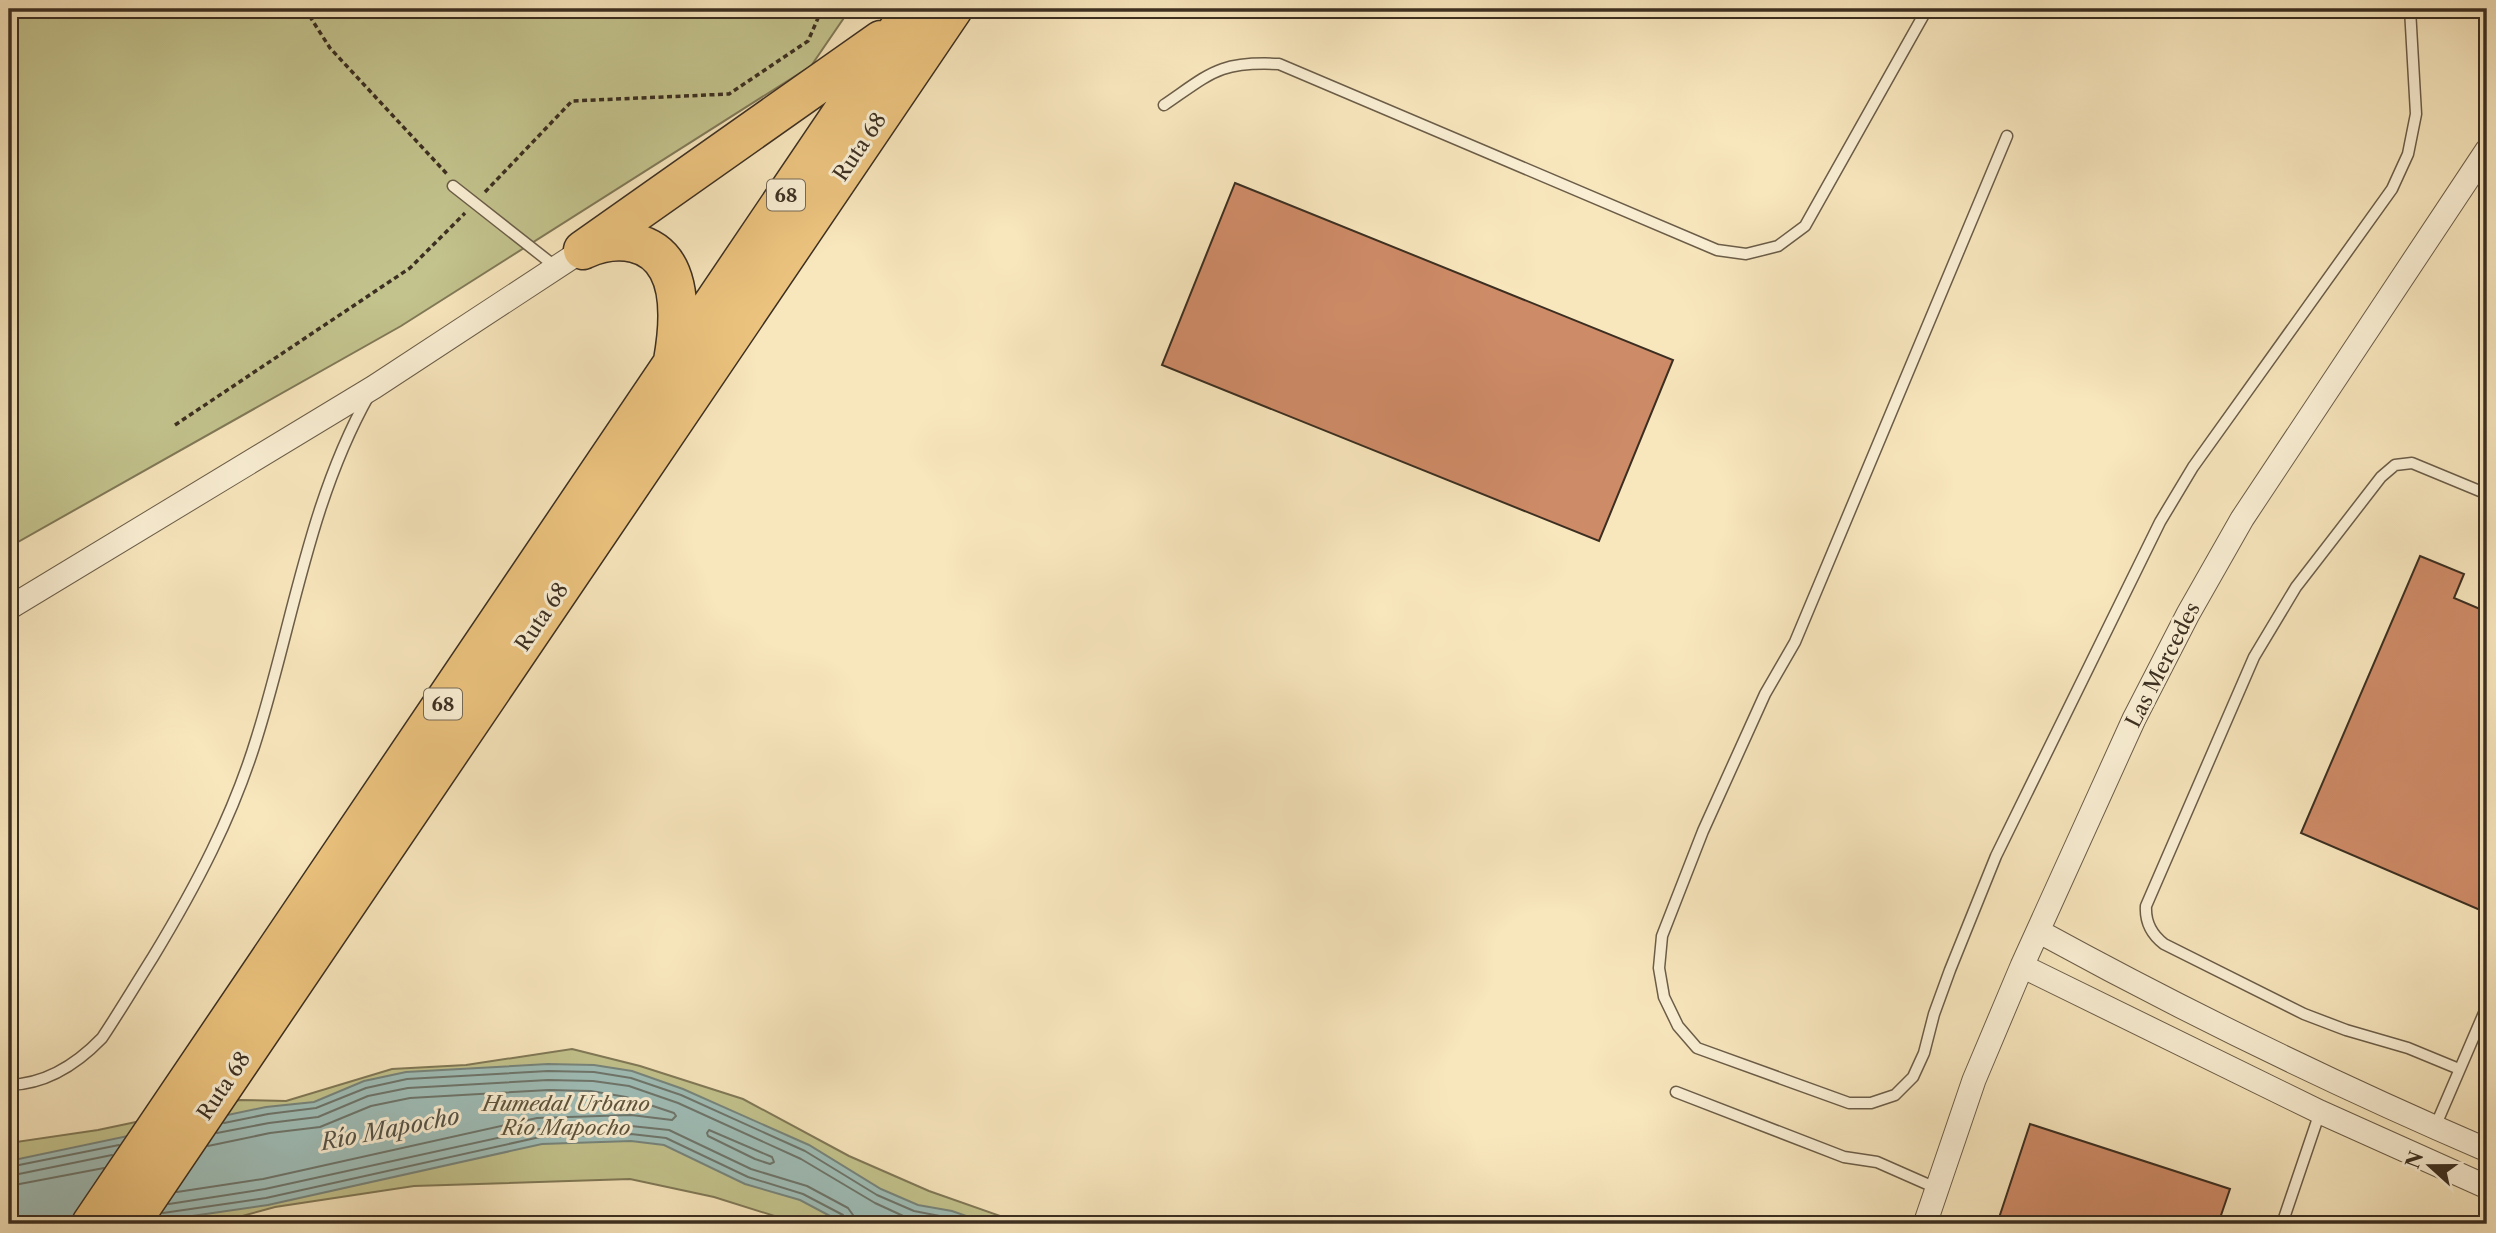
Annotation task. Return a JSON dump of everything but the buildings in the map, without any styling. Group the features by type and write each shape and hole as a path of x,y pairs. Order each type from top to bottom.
{"highway":[{"name":"Ruta 68","path":"130,1224 953,9"},
{"path":"898,90 982,9"},
{"name":"Ruta 68","path":"91,1224 906,18"},
{"path":"569,258 906,18"},
{"path":"569,258 595,244 622,241 643,246 664,262 674,285 677,301 673,363"}],"street":[{"name":"Las Mercedes","path":"1925,1224 1974,1080 2022,966 2134,719 2188,614 2242,519 2487,150"},
{"path":"9,608 374,387 569,258"},
{"path":"2038,931 2217,1025 2335,1083 2487,1150"},
{"path":"2022,966 2320,1112 2487,1187"},
{"path":"2320,1112 2335,1083"}],"lane":[{"path":"1164,105 1215,71 1250,63 1279,64 1717,250 1746,254 1778,246 1805,226 1927,9"},
{"path":"2007,136 1795,642 1765,694 1703,831 1662,936 1659,968 1664,997 1678,1026 1697,1048 1849,1103 1871,1103 1895,1095 1913,1077 1924,1053 1934,1014 1950,970 1996,856 2160,522 2193,467 2392,190 2408,153 2416,114 2410,9"},
{"path":"453,186 474,203 569,258"},
{"path":"9,1085 29,1083 60,1071 89,1051 102,1038 199,879 231,811 250,761 310,538 330,477 342,447 374,387"},
{"path":"2459,1069 2407,1048 2304,1014 2164,944 2157,939 2148,924 2146,906 2254,657 2296,587 2381,477 2395,465 2412,463 2487,494"},
{"path":"2435,1128 2487,1006"},
{"path":"1676,1092 1844,1157 1877,1162 1936,1188"},
{"path":"2282,1224 2320,1112"}],"path":[{"path":"305,9 346,66 474,203"}],"green space":[{"path":"9,9 850,9 811,66 401,326 9,547"},
{"name":"Humedal Urbano Río Mapocho","path":"572,1049 640,1066 743,1099 849,1156 929,1191 1023,1224 800,1224 714,1197 630,1179 414,1186 275,1207 213,1224 9,1224 9,1143 98,1130 240,1100 286,1101 392,1069 466,1065"}],"water":[{"name":"Humedal Urbano Río Mapocho","path":"548,1064 594,1065 632,1071 683,1089 809,1145 881,1189 918,1205 952,1211 989,1224 845,1224 800,1200 745,1184 664,1145 631,1141 542,1144 268,1205 137,1224 9,1224 9,1161 266,1107 314,1102 364,1081 406,1072"}],"water label":[{"name":"Río Mapocho","path":"390,1129"}]}
